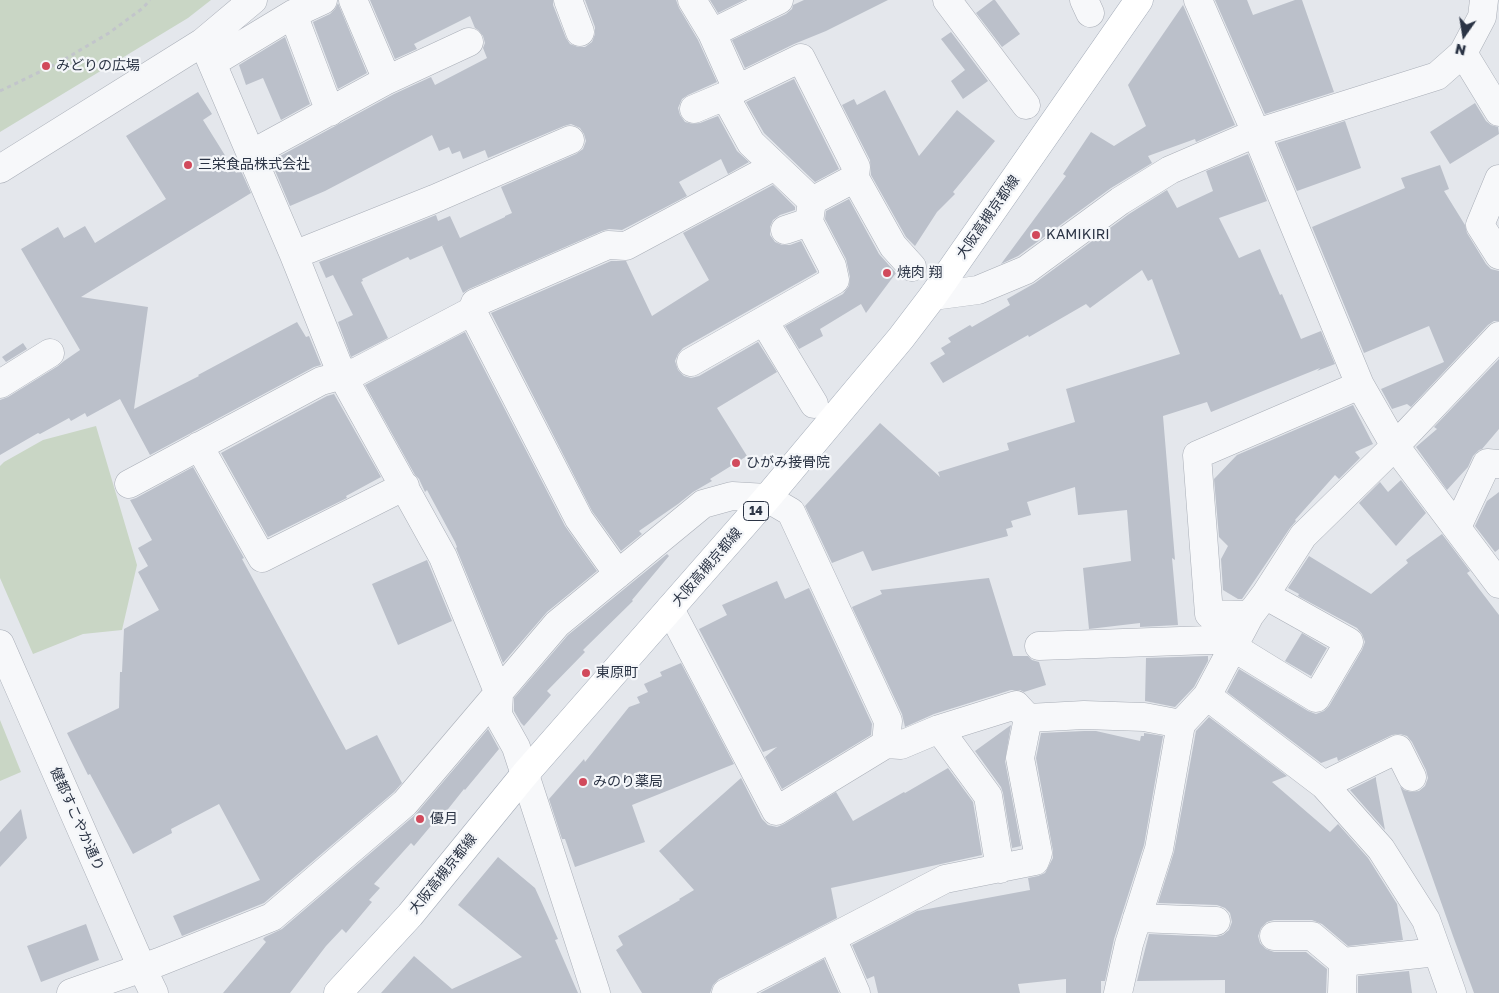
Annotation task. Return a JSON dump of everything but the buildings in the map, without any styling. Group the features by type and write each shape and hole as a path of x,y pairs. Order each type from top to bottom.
{"main road":[{"name":"大阪高槻京都線","path":"338,993 410,915 525,774 767,498 901,338 933,296 1139,0"}],"street":[{"path":"208,52 253,0"},
{"path":"0,169 208,52 323,0"},
{"path":"353,0 387,80"},
{"path":"568,0 580,32"},
{"path":"691,362 835,280 832,266 802,218 775,166 751,143 731,93 712,33 692,0"},
{"path":"712,33 780,0"},
{"path":"947,0 1026,105"},
{"path":"1198,0 1256,133 1360,385 1395,446 1499,584"},
{"path":"933,296 978,290 1026,270 1120,201 1170,170 1256,133 1437,76 1463,52 1488,11"},
{"path":"293,14 330,112"},
{"path":"251,154 387,80 468,42"},
{"path":"208,52 294,255 342,375 443,557 498,694 498,715 516,747 596,993"},
{"path":"1463,52 1499,112"},
{"path":"694,109 801,58 856,166 855,178 892,246 912,267"},
{"path":"294,255 434,200 570,140"},
{"path":"129,484 321,381 358,371 472,311 475,303 608,245 626,246 775,166"},
{"path":"802,218 855,178"},
{"path":"1499,179 1480,225 1499,255"},
{"path":"472,311 579,519 618,574"},
{"path":"764,321 814,404"},
{"path":"1118,993 1129,944 1159,849 1181,724 1207,696 1257,605 1303,536 1395,446 1499,336"},
{"path":"0,384 50,353"},
{"path":"1039,646 1235,643 1316,698 1349,642 1257,605 1209,614 1196,455 1360,385"},
{"path":"199,446 262,558 405,486"},
{"path":"1457,527 1487,463 1499,464"},
{"path":"71,993 142,968 272,917 405,803 557,624 703,504 732,496 767,498 791,512 888,721 886,744"},
{"path":"670,609 776,811 886,744 901,745 939,729 1016,705 1028,718"},
{"name":"健都すこやか通り","path":"0,644 154,993"},
{"path":"1207,696 1324,785 1381,849 1426,920 1452,993"},
{"path":"1028,718 1084,714 1144,717 1181,724"},
{"path":"726,993 945,879 1035,862 1038,853 1020,758 1028,718"},
{"path":"939,729 988,796 1000,869"},
{"path":"1324,785 1398,748 1412,777"},
{"path":"1137,918 1216,921"},
{"path":"1274,936 1312,936 1343,962 1437,952"},
{"path":"832,938 856,993"},
{"path":"1342,993 1343,962"}],"path":[{"path":"0,91 60,62 109,34 143,8 150,0"}],"green space":[{"name":"みどりの広場","path":"0,0 211,0 188,18 0,132"},
{"path":"96,426 137,565 122,630 83,634 33,654 0,578 0,466 43,440"},
{"path":"0,720 21,772 0,781"}],"place":[{"name":"みどりの広場","path":"46,66"},
{"name":"三栄食品株式会社","path":"188,165"},
{"name":"KAMIKIRI","path":"1036,235"},
{"name":"焼肉 翔","path":"887,273"},
{"name":"ひがみ接骨院","path":"736,463"},
{"name":"東原町","path":"586,673"},
{"name":"みのり薬局","path":"583,782"},
{"name":"優月","path":"420,819"}]}
